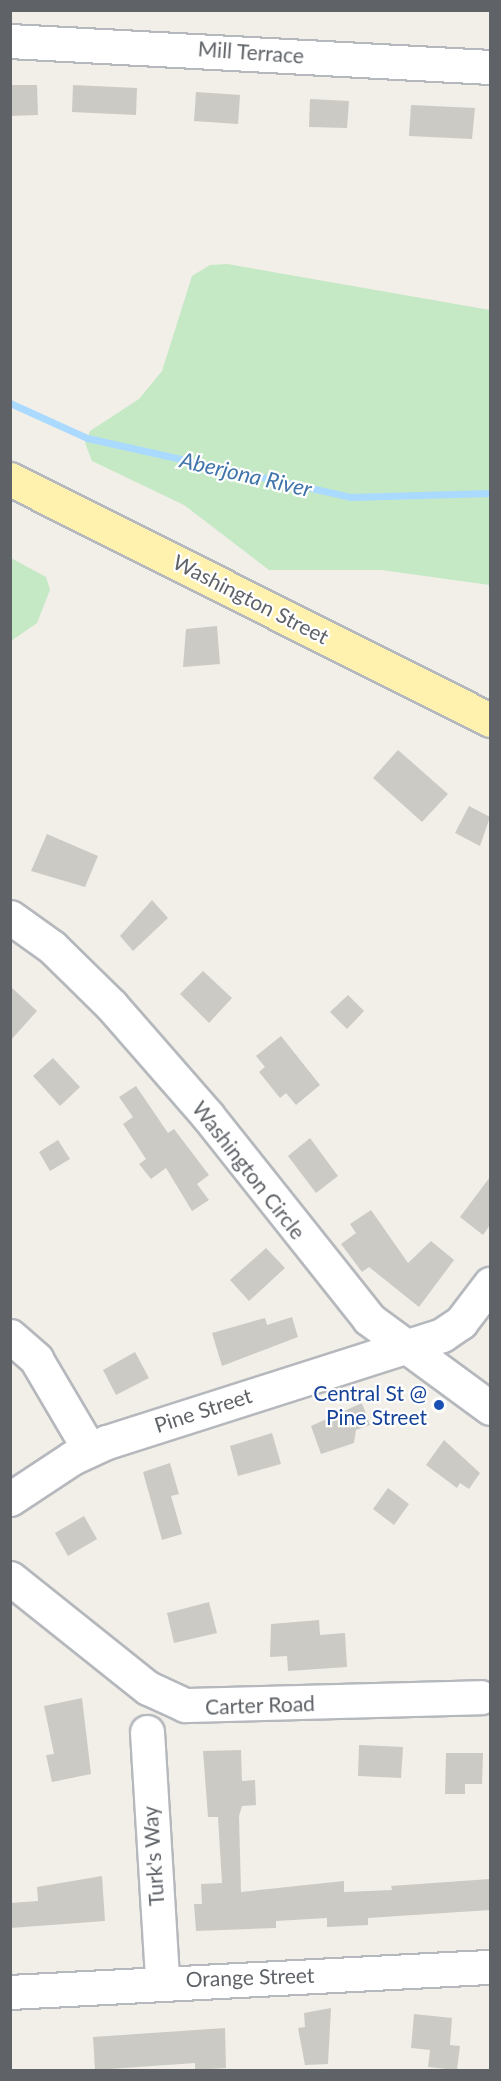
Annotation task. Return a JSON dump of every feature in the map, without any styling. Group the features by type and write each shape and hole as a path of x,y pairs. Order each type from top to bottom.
{"main road":[{"name":"Washington Street","path":"10,479 490,720"}],"street":[{"name":"Mill Terrace","path":"10,40 490,67"},
{"name":"Washington Circle","path":"10,916 52,947 112,1006 207,1115 362,1312 408,1349 490,1408"},
{"path":"408,1349 454,1329 490,1284"},
{"path":"10,1336 36,1359 89,1449"},
{"name":"Pine Street","path":"10,1499 89,1449 209,1407 408,1349"},
{"name":"Carter Road","path":"10,1578 148,1688 185,1705 481,1697"},
{"name":"Turk's Way","path":"147,1732 162,1980"},
{"name":"Orange Street","path":"10,1992 162,1980 490,1967"}],"green space":[{"path":"227,264 490,310 490,585 381,570 269,570 184,505 92,461 85,443 90,431 139,399 162,371 192,276 210,265"},
{"path":"11,558 46,577 50,590 37,623 11,641"}],"building":[{"path":"10,85 37,85 38,115 10,116"},
{"path":"73,85 137,88 136,115 72,112"},
{"path":"196,92 240,95 238,124 194,121"},
{"path":"310,99 349,101 347,128 309,127"},
{"path":"411,105 475,108 472,139 409,136"},
{"path":"217,626 220,664 183,667 186,629"},
{"path":"398,750 448,794 422,822 373,778"},
{"path":"469,806 490,817 480,846 455,833"},
{"path":"47,834 98,856 85,887 31,871"},
{"path":"152,900 168,918 133,951 120,936"},
{"path":"203,971 232,998 209,1023 180,994"},
{"path":"10,986 37,1011 10,1041"},
{"path":"348,995 364,1011 347,1029 330,1012"},
{"path":"281,1036 320,1085 296,1105 286,1093 280,1098 259,1072 265,1067 256,1056"},
{"path":"53,1058 80,1087 60,1106 33,1076"},
{"path":"136,1086 168,1133 174,1129 209,1175 197,1184 209,1200 192,1211 166,1168 151,1179 139,1164 146,1159 123,1124 133,1117 119,1097"},
{"path":"310,1138 338,1176 316,1193 288,1156"},
{"path":"58,1140 70,1159 50,1171 39,1152"},
{"path":"490,1177 490,1225 483,1235 460,1217"},
{"path":"371,1210 408,1263 431,1241 454,1260 419,1307 369,1267 362,1272 341,1244 356,1233 350,1224"},
{"path":"266,1248 285,1268 249,1301 230,1280"},
{"path":"292,1317 298,1337 222,1366 212,1333 265,1318 267,1325"},
{"path":"135,1352 149,1378 116,1395 103,1370"},
{"path":"362,1403 370,1425 356,1430 354,1443 321,1454 311,1426"},
{"path":"272,1433 281,1464 238,1476 230,1446"},
{"path":"444,1440 480,1473 469,1489 460,1483 457,1488 426,1465"},
{"path":"170,1463 179,1494 171,1496 182,1534 162,1540 143,1472"},
{"path":"388,1488 409,1504 394,1525 373,1509"},
{"path":"84,1516 97,1539 68,1556 55,1533"},
{"path":"209,1602 217,1633 174,1643 167,1613"},
{"path":"319,1620 320,1635 345,1633 347,1667 288,1671 287,1656 270,1657 271,1624"},
{"path":"82,1698 91,1774 52,1782 46,1755 54,1754 44,1706"},
{"path":"359,1745 403,1747 401,1778 358,1776"},
{"path":"241,1750 242,1781 255,1780 256,1805 242,1806 239,1816 241,1892 344,1881 344,1892 392,1890 391,1886 490,1879 490,1910 368,1918 368,1925 327,1927 327,1918 276,1921 276,1928 196,1931 194,1904 202,1904 201,1884 222,1883 218,1817 208,1817 203,1751"},
{"path":"446,1753 483,1753 482,1784 465,1784 465,1794 445,1794"},
{"path":"102,1876 105,1921 10,1928 10,1903 38,1901 37,1887"},
{"path":"331,2008 328,2064 305,2065 298,2028 305,2027 304,2013"},
{"path":"414,2014 452,2018 450,2045 460,2046 457,2070 428,2067 430,2050 411,2048"},
{"path":"225,2028 226,2068 195,2070 195,2063 95,2070 93,2037"}],"waterway":[{"name":"Aberjona River","path":"10,403 87,438 350,497 490,493"}],"place":[{"name":"Central St @ Pine Street","path":"439,1405"}]}
